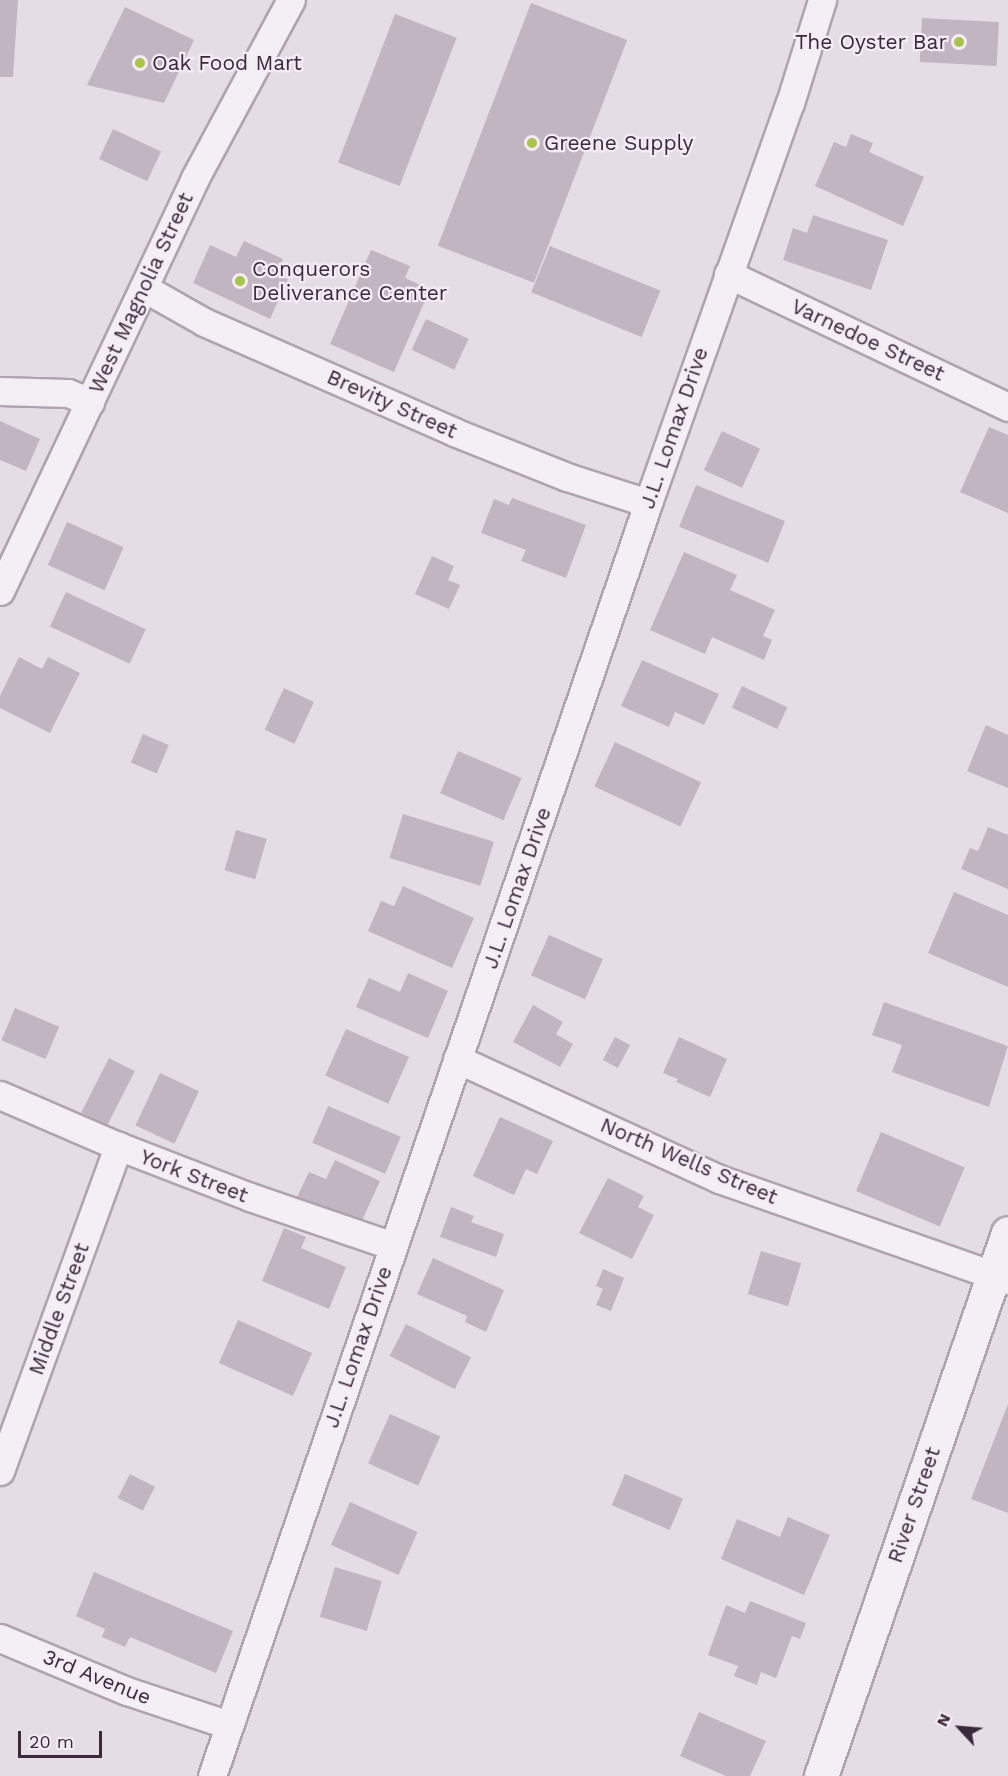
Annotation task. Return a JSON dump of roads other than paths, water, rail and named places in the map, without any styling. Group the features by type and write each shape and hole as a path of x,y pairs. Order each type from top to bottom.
{"street":[{"name":"West Magnolia Street","path":"0,591 195,178 291,0"},
{"name":"J.L. Lomax Drive","path":"212,1776 648,503 790,103 822,0"},
{"name":"Varnedoe Street","path":"728,274 1008,407"},
{"name":"Brevity Street","path":"144,288 204,322 454,432 567,477 648,503"},
{"path":"0,391 68,393 90,402"},
{"name":"North Wells Street","path":"457,1059 718,1179 1001,1278"},
{"name":"York Street","path":"0,1095 118,1146 250,1197 393,1246"},
{"name":"Middle Street","path":"0,1471 118,1146"},
{"name":"River Street","path":"821,1776 1001,1278 1008,1233"},
{"name":"3rd Avenue","path":"0,1638 127,1691 229,1725"}],"place":[{"name":"The Oyster Bar","path":"959,42"},
{"name":"Oak Food Mart","path":"140,63"},
{"name":"Greene Supply","path":"532,143"},
{"name":"Conquerors Deliverance Center","path":"240,281"}]}
